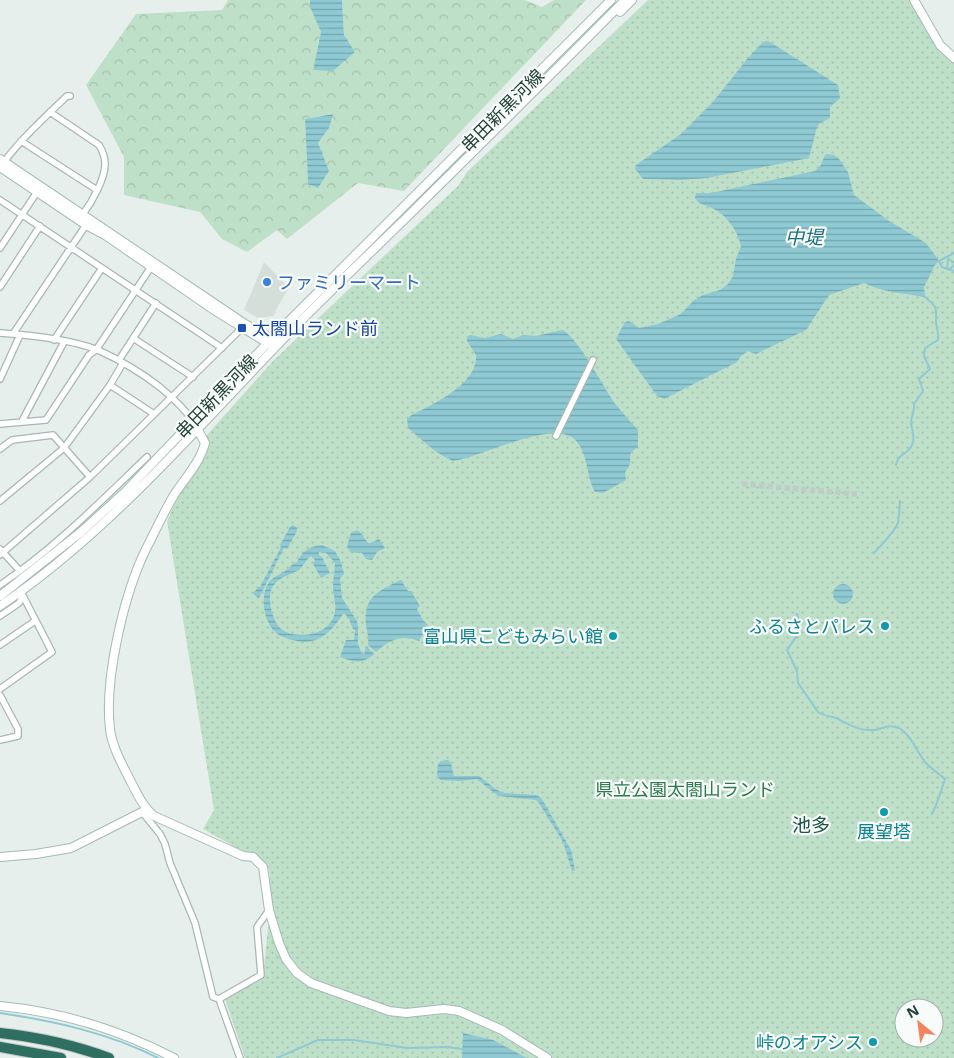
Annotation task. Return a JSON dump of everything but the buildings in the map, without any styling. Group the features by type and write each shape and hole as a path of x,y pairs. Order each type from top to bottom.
{"highway":[{"path":"0,1033 27,1036 62,1044 109,1058"},
{"path":"0,1047 61,1058"}],"street":[{"name":"串田新黒河線","path":"0,596 81,532 124,493 270,341 610,0"},
{"name":"串田新黒河線","path":"0,606 22,594 87,538 198,430 278,345 526,100 624,0"},
{"name":"串田新黒河線","path":"526,100 632,0"},
{"path":"914,0 940,45 954,58"},
{"path":"1,163 50,112 67,96 70,96"},
{"path":"50,112 99,145 105,164 97,190 84,214"},
{"path":"21,141 97,190"},
{"path":"1,163 37,192 86,225 105,235 151,267 172,278 270,341"},
{"path":"1,163 84,214 242,328 278,345"},
{"path":"0,248 37,192"},
{"path":"0,200 222,348"},
{"path":"0,379 16,335 86,225"},
{"path":"0,287 40,226"},
{"path":"0,424 46,420 89,355 96,350 151,267"},
{"path":"54,340 102,268"},
{"path":"0,501 64,448 110,385 134,338 156,303"},
{"path":"20,571 1,552 90,477 242,328"},
{"path":"0,333 64,342 96,350 121,362 147,377 172,397 193,421 205,443 202,455 175,493 145,551 132,585 119,631 112,676 110,731 118,754 144,811 165,844 170,863 195,923 213,997 219,999 261,975 257,927 269,910"},
{"path":"134,338 193,377"},
{"path":"22,421 64,342"},
{"path":"0,359 8,360"},
{"path":"556,436 593,360"},
{"path":"110,385 154,414"},
{"path":"0,449 12,440 52,435 90,477"},
{"path":"0,585 20,571 77,523 146,458"},
{"path":"0,616 19,602 22,594"},
{"path":"0,688 52,652 22,594"},
{"path":"0,645 35,621"},
{"path":"0,695 18,728 18,736 0,740"},
{"path":"0,857 36,854 71,848 144,811"},
{"path":"144,811 243,856 253,857 263,867 269,910 279,943 286,959 297,973 311,983 389,1011 406,1013 444,1009 459,1012 502,1030 547,1058"},
{"path":"219,999 240,1058"},
{"path":"0,1006 65,1016 146,1044 174,1058"}],"shaded area":[{"path":"264,262 289,288 274,316 258,318 244,310"}],"green space":[{"path":"228,0 310,0 310,7 321,32 313,70 355,52 344,35 342,0 525,0 542,7 554,0 586,0 404,191 358,183 287,239 277,230 247,252 222,239 200,212 124,195 124,157 86,85 136,14 222,10","holes":["332,114 329,128 318,143 308,184 305,119"]},
{"name":"県立公園太閤山ランド","path":"648,0 910,0 954,60 954,1058 245,1058 225,999 263,977 269,918 273,912 269,868 203,829 214,810 167,521 179,494 205,457 210,443 206,436 273,361 458,186 467,172"}],"water":[{"path":"310,0 342,0 344,35 355,52 333,71 313,70 321,32 310,7"},
{"path":"766,41 838,85 840,98 830,107 830,118 820,123 817,127 809,158 707,178 681,180 643,179 635,169 636,165 681,134 712,103 748,58"},
{"path":"333,114 329,128 318,143 329,171 318,188 308,184 305,119"},
{"name":"中堤","path":"827,154 834,155 839,159 848,172 854,195 889,221 926,243 939,261 924,287 925,297 887,291 864,283 829,295 806,330 756,354 748,351 737,362 664,399 657,396 616,339 625,322 629,321 639,328 658,324 681,314 694,300 703,295 720,290 728,284 733,276 741,246 737,234 727,219 712,208 698,202 695,198 696,193 711,193 815,171"},
{"path":"562,330 575,342 617,406 638,430 638,447 630,454 630,463 625,473 626,480 603,493 595,492 584,454 577,442 567,435 536,436 453,461 435,451 408,428 407,419 410,416 452,392 470,376 475,366 476,355 467,341 467,337 470,335 485,338 501,334 513,339 523,335 536,336"},
{"path":"293,525 297,528 297,531 287,549 284,548 259,598 253,594 260,587 281,547 280,545"},
{"path":"357,530 368,543 379,539 385,548 377,552 372,560 366,559 362,553 350,552 347,546 351,533"},
{"path":"322,545 335,551 341,562 344,574 340,578 342,598 357,621 358,644 362,654 364,654 366,646 374,654 366,660 358,662 340,657 346,640 354,640 355,630 345,614 322,637 309,642 301,642 281,636 271,627 265,615 264,593 269,582 297,562 307,550","holes":["319,552 326,553 335,563 333,586 335,614 333,618 320,631 307,635 293,634 281,629 275,620 271,608 270,596 273,586 281,578 299,570 311,556 315,560 313,564 321,578 330,573 322,557 319,555"]},
{"path":"401,580 408,591 411,591 420,606 417,609 428,625 419,641 407,638 396,639 376,652 368,645 367,608 374,596"},
{"path":"843,584 850,587 853,594 850,601 843,604 836,601 833,594 836,587"},
{"path":"448,760 451,763 454,776 479,776 504,793 537,795 542,799 571,850 575,870 572,871 563,842 536,800 498,796 477,779 460,781 440,780 437,775 438,764 441,761"},
{"path":"463,1033 493,1040 527,1058 462,1058"}],"waterway":[{"path":"954,253 939,261 942,267 954,271"},
{"path":"947,269 948,259 954,262"},
{"path":"949,270 954,265"},
{"path":"896,465 898,459 909,450 913,441 911,423 914,404 923,391 919,379 930,369 924,356 925,348 938,340 935,308 925,297"},
{"path":"874,553 897,525 900,501"},
{"path":"797,614 800,631 787,650 797,671 798,683 820,713 862,729 876,730 892,726 904,731 927,764 945,779 932,814"},
{"path":"0,1013 81,1029 139,1049 158,1058"},
{"path":"277,1058 318,1040 354,1040 407,1048 447,1047 462,1049"}],"tunnel":[{"path":"742,484 857,494"}],"place":[{"name":"ファミリーマート","path":"267,282"},
{"name":"太閤山ランド前","path":"242,328"},
{"name":"ふるさとパレス","path":"885,626"},
{"name":"富山県こどもみらい館","path":"613,636"},
{"name":"展望塔","path":"884,812"},
{"name":"峠のオアシス","path":"873,1042"}],"district":[{"name":"池多","path":"811,825"}]}
